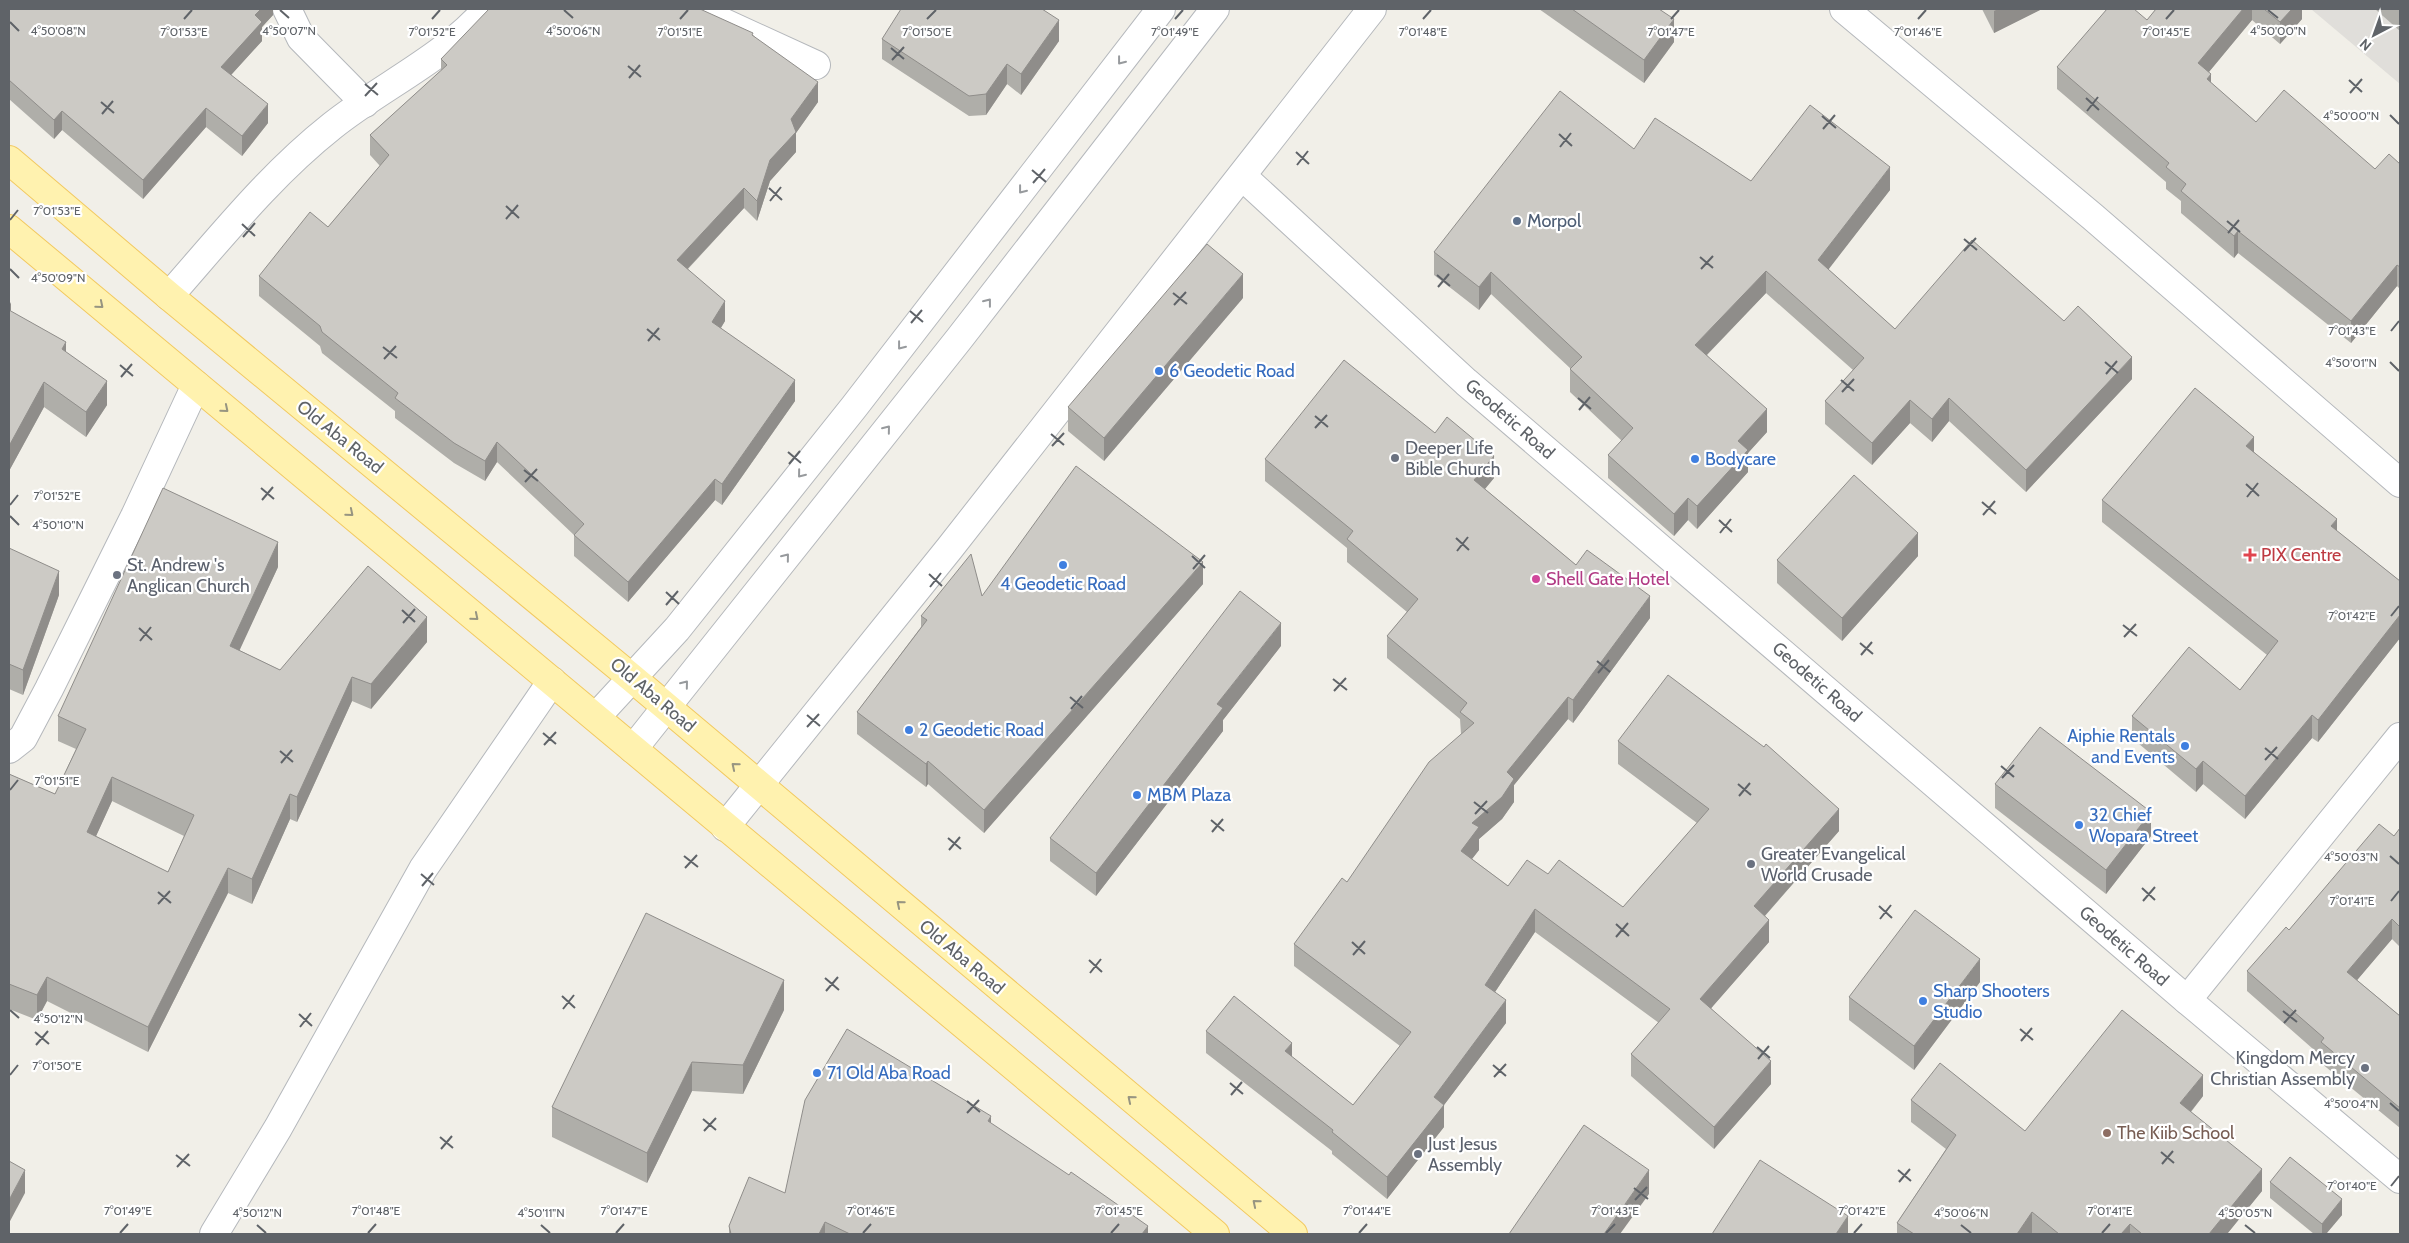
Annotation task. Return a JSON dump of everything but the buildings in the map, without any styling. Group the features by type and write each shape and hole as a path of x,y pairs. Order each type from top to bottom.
{"main road":[{"name":"Old Aba Road","path":"9,160 169,296 632,678 1293,1234"},
{"path":"9,229 1215,1234"}],"street":[{"path":"287,9 301,38 365,103"},
{"path":"169,296 274,177 333,126 448,45 487,9"},
{"path":"694,9 816,65"},
{"path":"596,717 677,629 854,407 1161,9"},
{"path":"633,749 953,347 1215,9"},
{"path":"725,827 949,549 1372,9"},
{"path":"1844,9 2093,217 2400,482"},
{"name":"Geodetic Road","path":"1242,176 1466,382 2187,1000 2400,1179"},
{"path":"9,749 24,738 135,516 196,385"},
{"path":"214,1234 278,1128 424,870 552,681"},
{"path":"2187,1000 2400,737"}],"shaded area":[{"path":"2311,9 2400,9 2400,84"}],"place":[{"name":"Morpol","path":"1517,221"},
{"name":"6 Geodetic Road","path":"1159,371"},
{"name":"Deeper Life Bible Church","path":"1395,458"},
{"name":"Bodycare","path":"1695,459"},
{"name":"PIX Centre","path":"2250,555"},
{"name":"4 Geodetic Road","path":"1063,565"},
{"name":"St. Andrew 's Anglican Church","path":"117,575"},
{"name":"Shell Gate Hotel","path":"1536,579"},
{"name":"2 Geodetic Road","path":"909,730"},
{"name":"Aiphie Rentals and Events","path":"2185,746"},
{"name":"MBM Plaza","path":"1137,795"},
{"name":"32 Chief Wopara Street","path":"2079,825"},
{"name":"Greater Evangelical World Crusade","path":"1751,864"},
{"name":"Sharp Shooters Studio","path":"1923,1001"},
{"name":"Kingdom Mercy Christian Assembly","path":"2365,1068"},
{"name":"71 Old Aba Road","path":"817,1073"},
{"name":"The Kiib School","path":"2107,1133"},
{"name":"Just Jesus Assembly","path":"1418,1154"}]}
